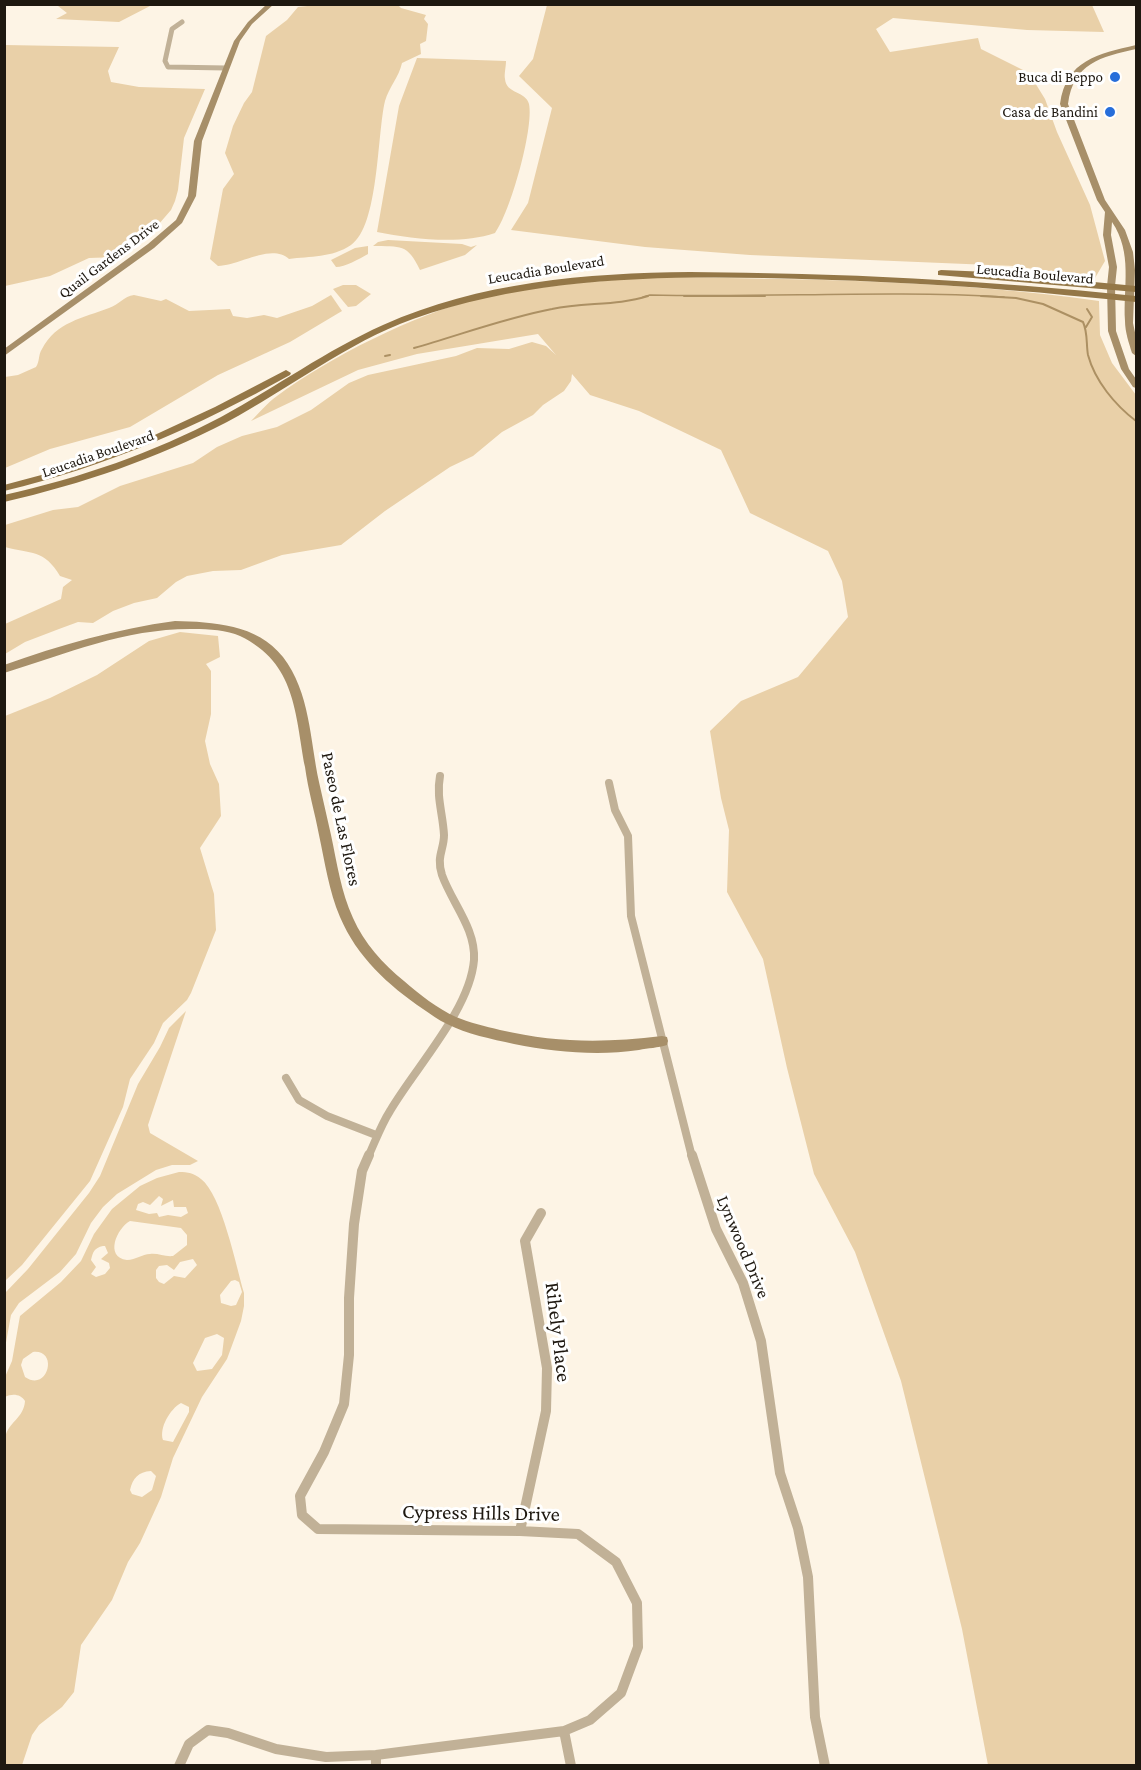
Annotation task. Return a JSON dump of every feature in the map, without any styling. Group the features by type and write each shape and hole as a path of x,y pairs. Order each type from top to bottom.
{"main road":[{"name":"Quail Gardens Drive","path":"4,353 152,246 179,221 192,196 198,141 234,33 264,4"},
{"name":"Quail Gardens Drive","path":"4,345 156,235 176,213 185,189 190,144 222,68 239,35 271,4"},
{"path":"1137,47 1089,62 1074,73 1064,89 1064,107 1101,200 1121,230 1129,252 1133,294 1129,323 1137,353"},
{"path":"1108,213 1107,235 1113,267 1112,331 1125,369 1137,385"},
{"name":"Leucadia Boulevard","path":"4,488 74,470 138,448 180,430 353,334 397,314 438,300 523,279 618,267 678,266 989,275 1133,294"},
{"name":"Leucadia Boulevard","path":"4,499 81,479 188,438 251,405 320,362 405,319 486,294 533,285 620,274 703,274 882,278 1111,291"},
{"name":"Paseo de Las Flores","path":"4,669 101,638 160,626 201,624 240,631 267,647 290,672 299,705 336,889 348,920 365,948 383,970 406,991 451,1020 549,1045 607,1047 662,1041"}],"street":[{"path":"182,22 172,29 165,61 168,67 222,68"},
{"name":"Cypress Hills Drive","path":"179,1766 189,1744 207,1730 228,1733 276,1749 376,1760 564,1731 590,1720 621,1693 638,1647 637,1604 616,1562 578,1534 520,1531 318,1529 302,1515 300,1496 324,1452 344,1404 349,1355 349,1298 354,1224 362,1171 376,1135 389,1112 451,1020 466,989 474,960 471,935 442,874 439,854 444,837 437,792 440,776"},
{"name":"Lynwood Drive","path":"609,783 615,810 628,836 630,916 697,1176 716,1229 744,1283 761,1341 780,1473 798,1528 808,1577 815,1717 825,1766"},
{"path":"286,1078 299,1100 327,1116 376,1135"},
{"name":"Rihely Place","path":"520,1531 546,1411 547,1368 525,1241 541,1213"},
{"path":"564,1731 571,1766"}],"shaded area":[{"path":"326,4 398,5 401,8 426,15 424,19 428,24 426,41 420,44 421,54 402,63 385,101 376,178 367,219 360,235 351,245 336,252 289,259 273,253 264,254 218,266 210,259 223,189 234,174 225,153 233,126 252,92 266,36 287,20 298,7"},
{"path":"48,5 152,5 119,22 56,19 67,13 58,6"},
{"path":"547,5 1092,5 1104,32 1027,30 893,18 876,29 890,52 978,38 981,49 1029,73 1045,99 1057,132 1090,205 1105,261 1095,278 1014,266 750,255 645,247 511,230 528,203 552,108 519,76 533,59"},
{"path":"5,45 119,47 108,71 111,82 139,87 205,89 184,138 175,201 171,210 152,232 117,257 89,258 50,276 5,286"},
{"path":"417,58 506,61 506,84 524,97 529,104 528,132 520,170 507,208 495,233 452,240 421,239 377,232 399,106"},
{"path":"388,240 462,244 471,247 477,245 465,255 420,270 411,255 402,248 373,246 378,242"},
{"path":"368,246 368,254 348,264 336,267 331,260 355,248"},
{"path":"658,277 934,285 1099,301 1100,335 1112,363 1136,395 1136,1765 988,1765 962,1629 901,1381 855,1252 814,1174 787,1068 763,959 727,892 729,830 721,798 710,731 741,701 798,677 848,617 842,581 828,551 750,513 721,450 639,411 590,395 572,374 571,381 564,391 533,415 502,432 473,456 450,467 385,511 341,545 282,555 241,570 213,571 187,576 157,598 113,611 93,623 78,622 59,629 25,642 5,654 5,624 61,599 63,587 72,580 60,576 48,561 36,554 5,547 5,525 53,510 78,507 120,486 193,463 217,447 242,436 277,427 311,410 349,383 368,375 456,356 477,348 509,349 532,342 546,346 556,355 538,334 417,354 358,370 251,421 273,399 321,367 373,339 427,315 477,299 522,290"},
{"path":"343,285 356,285 371,294 356,306 348,307 333,289"},
{"path":"134,295 161,301 166,299 189,311 230,309 233,316 247,318 264,315 277,318 312,306 331,295 342,311 290,342 218,375 130,427 50,449 5,468 5,377 18,375 36,367 41,351 48,340 62,327 80,318 113,307"},
{"path":"180,632 218,636 220,657 206,664 211,671 211,714 205,741 210,764 219,784 221,816 200,848 214,894 216,930 187,1000 163,1023 154,1043 130,1079 123,1107 90,1181 22,1265 5,1281 5,716 50,698 97,675 149,641"},
{"path":"186,1011 148,1125 150,1133 198,1161 190,1165 172,1165 156,1170 117,1194 103,1207 91,1223 76,1254 60,1272 19,1303 11,1315 5,1348 5,1293 28,1269 100,1176 138,1084 169,1028"},
{"path":"179,1172 188,1173 198,1177 209,1187 222,1215 244,1293 241,1321 227,1359 202,1397 173,1458 161,1497 140,1543 128,1562 112,1600 81,1645 74,1692 62,1707 39,1725 32,1735 22,1765 5,1765 5,1438 9,1428 22,1412 25,1401 16,1395 5,1397 5,1377 12,1361 20,1316 61,1282 81,1261 94,1234 112,1209 140,1186","holes":["159,1196 163,1199 161,1206 173,1200 174,1207 186,1207 188,1213 181,1217 168,1215 159,1217 157,1213 149,1214 136,1210 138,1204 143,1202 150,1205","130,1221 181,1228 187,1235 187,1245 173,1256 150,1254 127,1260 120,1258 114,1248 121,1230","105,1246 108,1253 101,1259 109,1263 110,1268 105,1274 96,1277 91,1274 96,1267 91,1260 96,1249","193,1259 197,1265 185,1278 174,1276 164,1284 156,1278 156,1270 159,1266 167,1265 174,1270 180,1262","231,1281 239,1282 242,1292 236,1305 221,1303 220,1295","217,1334 224,1338 222,1355 212,1369 197,1371 193,1363 205,1338","33,1352 41,1353 46,1357 48,1363 44,1375 40,1379 33,1380 25,1377 21,1365 23,1359","181,1403 189,1407 189,1412 173,1442 163,1440 162,1435 169,1414","151,1471 156,1476 152,1490 142,1497 132,1494 130,1490 139,1474"]}],"waterway":[{"path":"738,296 871,294 1004,297"},
{"path":"643,297 650,295 738,296"},
{"path":"414,348 534,313 648,296"},
{"path":"684,296 738,296"},
{"path":"738,296 765,296"},
{"path":"981,296 1016,298 1043,304 1083,322 1091,365 1113,400 1136,421"},
{"path":"1086,327 1092,317 1087,309"},
{"path":"385,356 390,355"}],"place":[{"name":"Buca di Beppo","path":"1115,77"},
{"name":"Casa de Bandini","path":"1110,112"}]}
